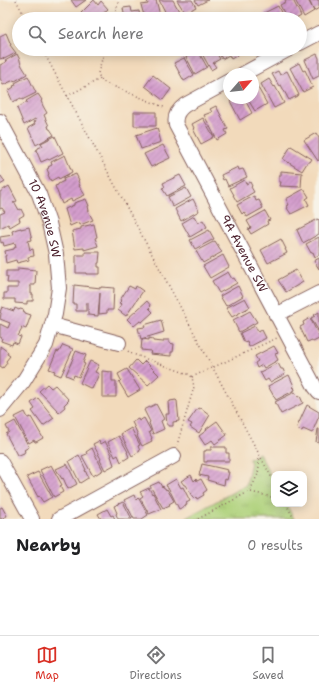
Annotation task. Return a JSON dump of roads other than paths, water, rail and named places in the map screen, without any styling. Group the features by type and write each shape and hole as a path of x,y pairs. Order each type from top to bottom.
{"street":[{"path":"307,39 319,33"},
{"path":"254,68 276,56"},
{"name":"9A Avenue SW","path":"223,84 180,109 176,122 178,130 314,387 319,392"},
{"name":"10 Avenue SW","path":"0,121 39,194 49,223 56,254 59,288 55,314 46,345 23,382 0,410"},
{"path":"276,316 319,293"},
{"path":"52,324 119,343"},
{"path":"59,519 174,456"},
{"path":"0,461 32,519"}]}
